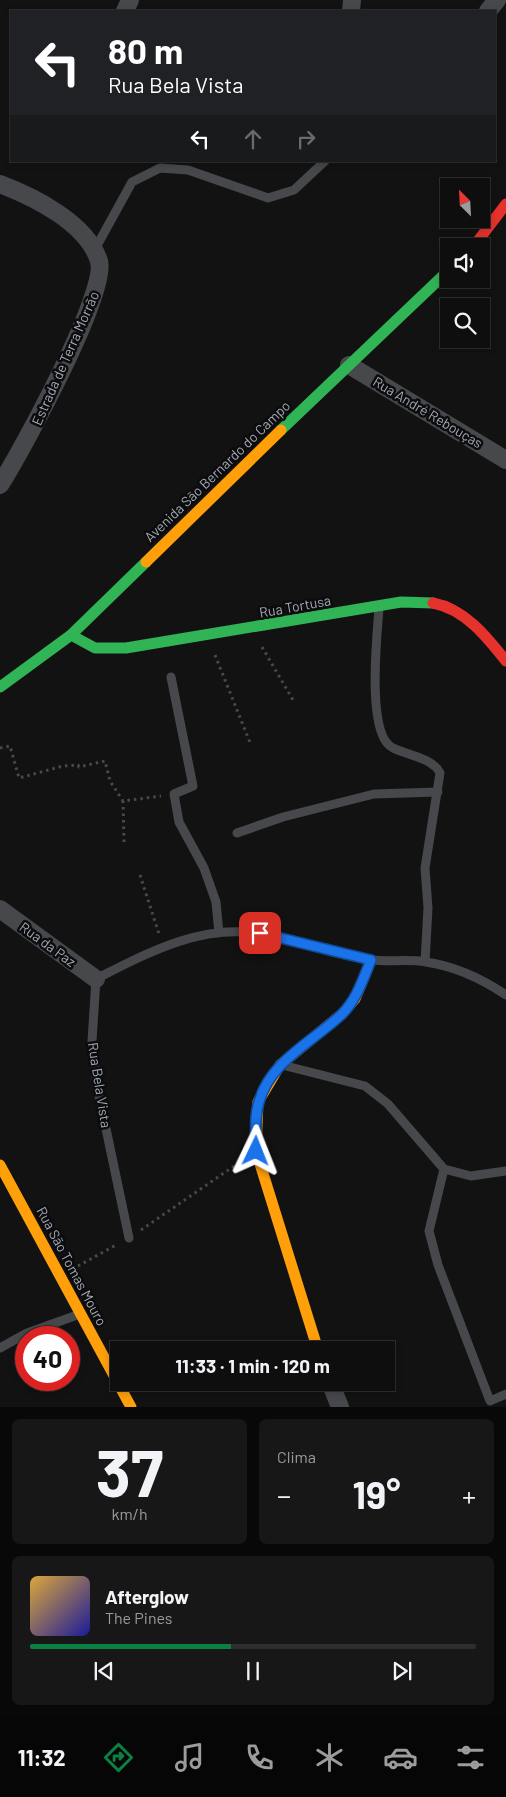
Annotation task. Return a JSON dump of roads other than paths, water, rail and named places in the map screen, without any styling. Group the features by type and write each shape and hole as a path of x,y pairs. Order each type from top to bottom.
{"street":[{"path":"489,10 497,0"},
{"name":"Estrada de Terra Morrão","path":"0,184 30,196 64,218 88,242 99,262 98,287 55,386 16,460 0,485"},
{"path":"480,238 506,204"},
{"name":"Avenida São Bernardo do Campo","path":"0,687 70,635 440,279"},
{"name":"Rua André Rebouças","path":"349,365 506,460"},
{"name":"Rua Tortusa","path":"70,635 95,648 105,649 209,635 380,606 421,601 437,603 454,609 484,634 506,661"},
{"name":"Rua da Paz","path":"0,909 96,979"},
{"path":"315,1341 256,1151 258,1102 280,1064 342,1014 355,999 371,960"},
{"name":"Rua São Tomas Mouro","path":"0,1166 131,1407"},
{"path":"334,1391 340,1407"}],"lane":[{"path":"93,252 132,182 160,168 188,170 268,198 294,190 324,162"},
{"path":"380,606 375,664 380,734 391,748 430,763 440,773 425,868 428,908 426,962"},
{"path":"171,677 193,786 174,794 179,822 204,868 216,902 219,933"},
{"path":"237,833 283,817 374,794 438,792"},
{"path":"96,979 163,947 194,937 219,933 260,933 371,960 426,962 482,980 506,995"},
{"name":"Rua Bela Vista","path":"96,979 92,1042 97,1086 129,1238"},
{"path":"280,1064 365,1086 388,1104 444,1169 471,1176 506,1171"},
{"path":"444,1169 429,1231 438,1265 490,1401 506,1394"},
{"path":"0,1348 26,1333 80,1314"}]}
